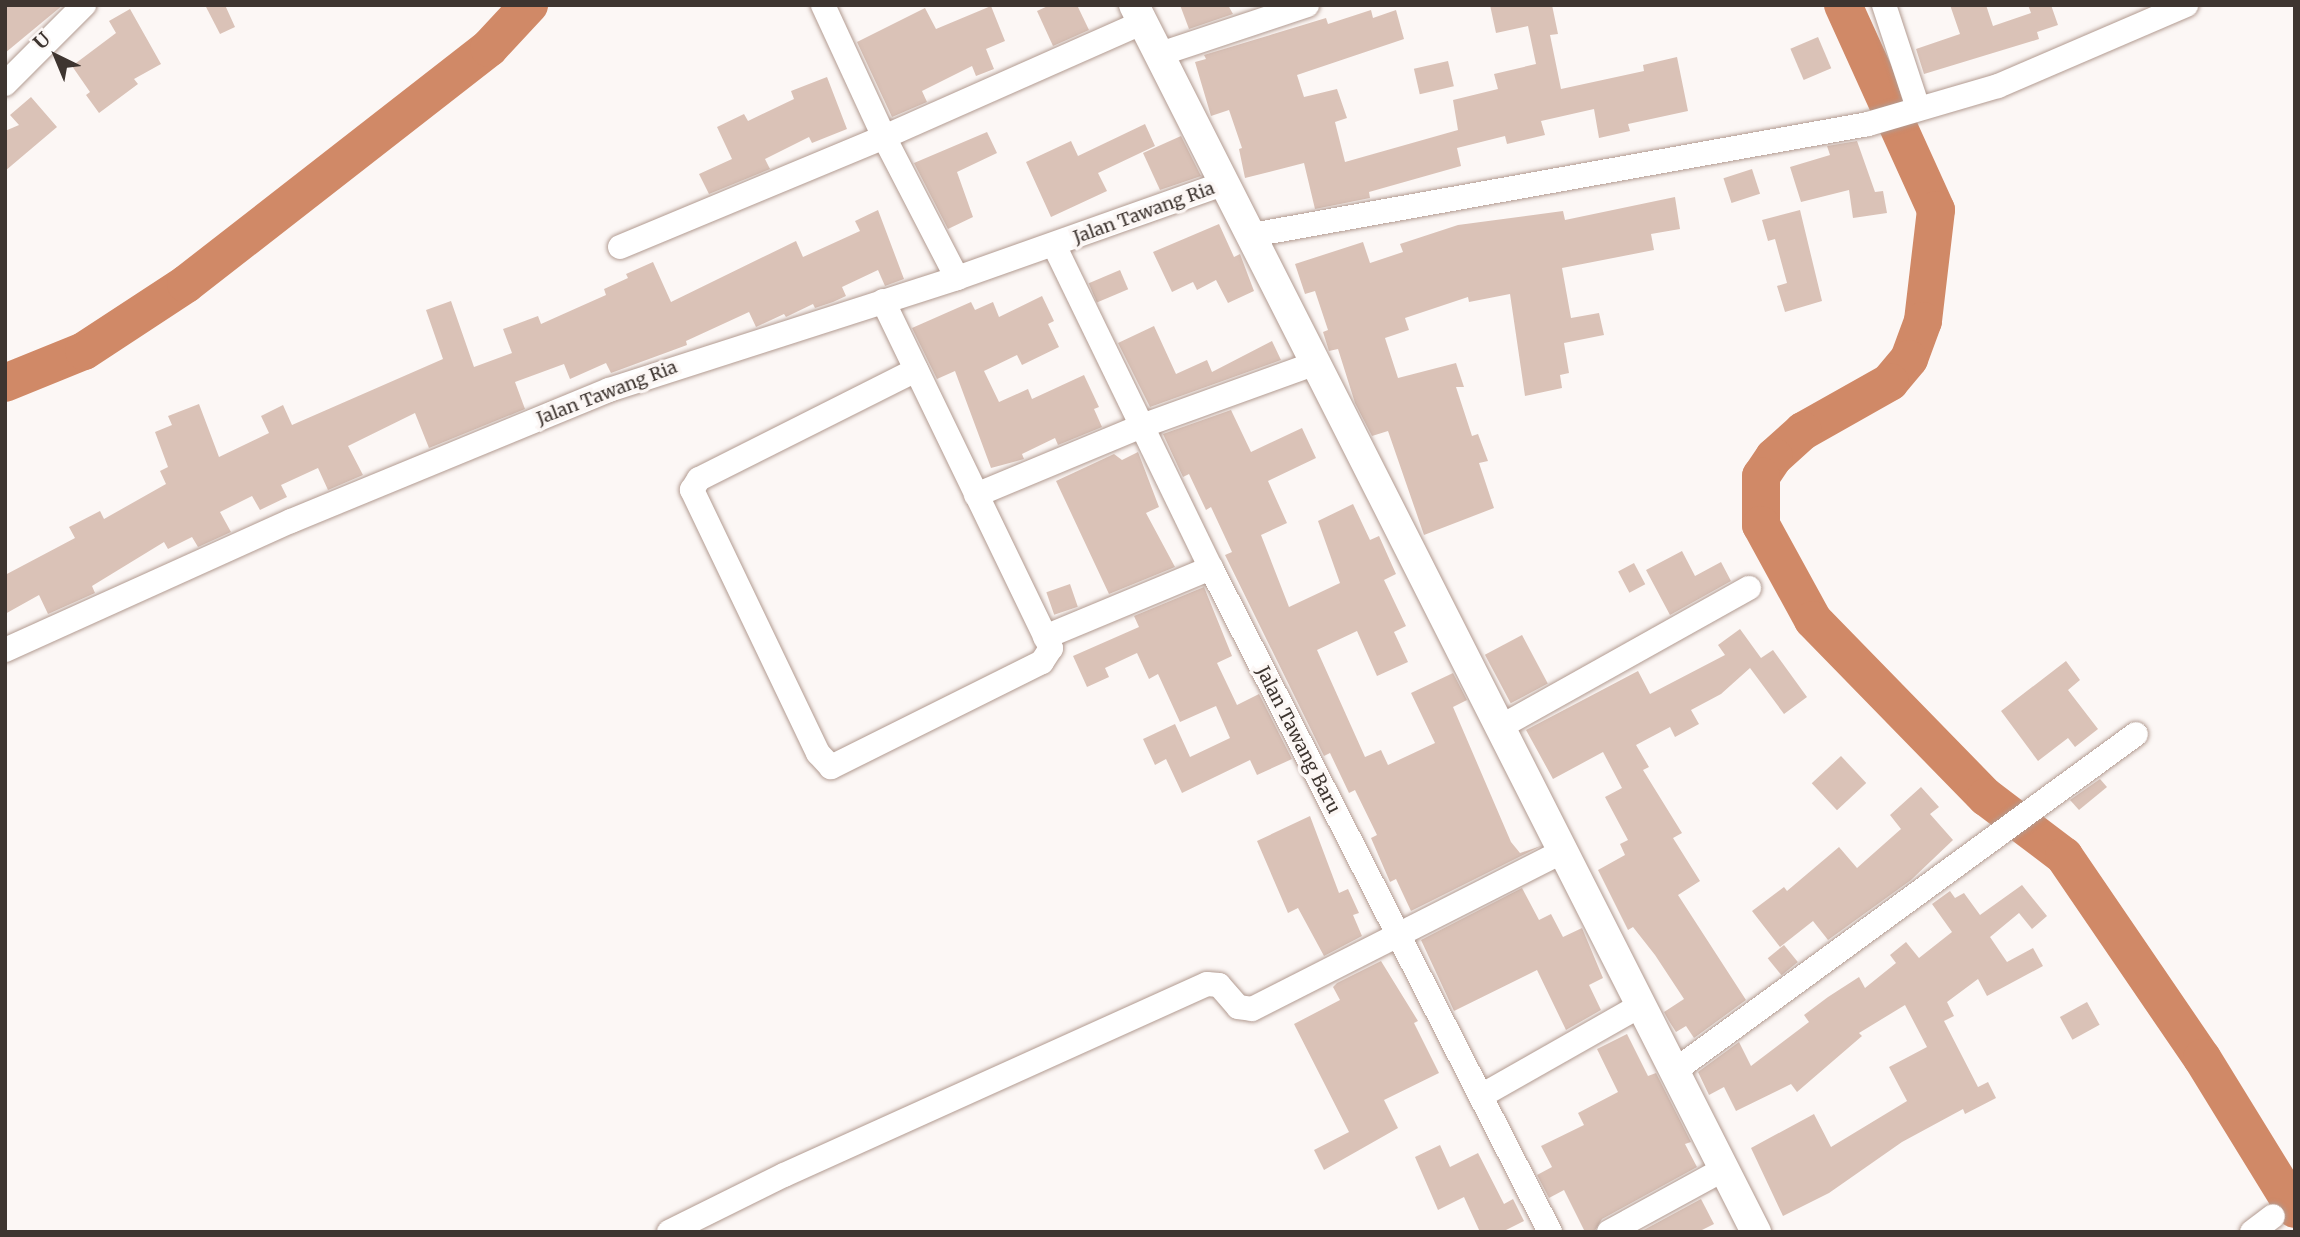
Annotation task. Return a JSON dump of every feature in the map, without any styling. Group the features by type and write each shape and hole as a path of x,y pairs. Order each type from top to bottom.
{"street":[{"path":"5,85 84,5"},
{"path":"823,5 884,137 957,278"},
{"path":"1160,54 1307,5"},
{"path":"1884,5 1914,109"},
{"path":"1252,235 1868,124 1998,86 2186,5"},
{"path":"620,247 884,137 1138,13 1677,1069 1756,1232"},
{"name":"Jalan Tawang Ria","path":"5,650 291,521 548,414 722,351 957,278 1226,184"},
{"name":"Jalan Tawang Baru","path":"1054,245 1211,568 1550,1232"},
{"path":"883,301 1051,648 1042,662 831,767 818,753 692,490 695,482 916,370"},
{"path":"976,495 1142,426 1316,363"},
{"path":"1045,637 1211,568"},
{"path":"1502,726 1749,588"},
{"path":"1677,1069 2136,734"},
{"path":"669,1232 784,1174 1207,984 1219,985 1238,1007 1252,1009 1565,850"},
{"path":"1481,1096 1643,1004"},
{"path":"1609,1232 1726,1168"},
{"path":"2252,1232 2273,1216"}],"building":[{"path":"5,5 63,5 5,53"},
{"path":"205,5 225,5 235,27 220,34"},
{"path":"1050,5 1077,5 1089,30 1053,46 1037,11"},
{"path":"1180,5 1228,5 1233,14 1189,29"},
{"path":"1490,5 1552,5 1558,34 1550,35 1561,89 1644,71 1643,65 1677,57 1688,111 1628,124 1630,131 1599,138 1594,109 1541,121 1545,135 1507,144 1505,136 1457,148 1461,166 1369,192 1370,198 1315,209 1304,163 1245,178 1239,149 1242,148 1229,110 1211,116 1195,62 1206,59 1204,55 1326,18 1328,24 1371,10 1373,18 1396,10 1404,39 1297,75 1304,97 1337,89 1347,118 1335,122 1345,162 1458,130 1453,100 1498,89 1494,74 1536,64 1528,26 1496,33"},
{"path":"1950,5 1986,5 1993,26 2031,13 2028,5 2051,5 2058,25 2037,32 2039,39 1924,74 1916,49 1960,34"},
{"path":"991,6 1005,41 986,49 994,69 976,76 972,66 922,91 927,102 892,117 857,42 925,8 936,29"},
{"path":"130,9 161,64 134,79 138,84 99,113 86,95 90,92 72,66 116,33 109,21"},
{"path":"1818,37 1831,68 1804,80 1790,49"},
{"path":"1448,61 1454,86 1420,94 1414,69"},
{"path":"827,77 847,129 812,143 809,137 765,159 770,169 709,194 699,174 732,159 717,127 744,114 748,121 794,99 791,91"},
{"path":"31,97 57,127 5,171 5,131 19,125 10,115"},
{"path":"1145,124 1155,146 1098,173 1107,191 1051,217 1026,162 1071,141 1078,156"},
{"path":"987,132 997,153 957,172 973,217 948,229 914,163"},
{"path":"1181,136 1201,176 1160,190 1143,153"},
{"path":"1857,141 1875,192 1883,191 1887,213 1853,218 1849,190 1801,202 1790,167 1830,155 1827,146"},
{"path":"1752,169 1760,194 1732,203 1723,178"},
{"path":"1675,197 1680,229 1651,234 1654,250 1562,268 1571,318 1599,313 1604,335 1564,343 1569,373 1560,375 1562,388 1525,396 1510,294 1469,302 1468,297 1405,318 1409,330 1385,338 1398,378 1456,363 1464,387 1456,387 1472,436 1478,434 1488,461 1479,463 1494,508 1424,535 1388,431 1372,436 1355,403 1338,349 1329,351 1323,332 1328,330 1315,291 1305,294 1295,264 1363,242 1370,263 1403,252 1400,244 1458,225 1563,211 1565,220"},
{"path":"878,210 904,279 885,286 878,270 842,287 846,296 833,302 815,308 813,304 756,327 749,312 686,341 687,345 611,373 606,363 570,379 564,364 515,382 525,409 429,448 415,413 348,446 363,475 328,490 318,468 281,485 287,497 260,510 252,496 220,512 231,532 198,547 192,537 168,549 164,542 92,586 95,593 48,614 39,595 5,614 5,575 75,538 69,527 100,511 104,519 166,484 160,471 168,467 155,432 172,425 168,416 199,404 219,457 269,433 261,416 283,405 292,425 443,359 426,310 451,301 474,367 512,353 503,329 538,316 541,324 606,295 604,289 628,278 626,274 653,262 671,302 796,241 803,257 860,231 855,221"},
{"path":"1800,210 1822,301 1785,312 1777,286 1787,283 1775,239 1768,241 1762,220"},
{"path":"1219,224 1234,257 1240,254 1254,291 1228,303 1216,280 1197,290 1193,282 1172,292 1153,252"},
{"path":"1120,270 1128,289 1097,303 1089,283"},
{"path":"1042,296 1054,321 1048,324 1059,347 1022,365 1017,355 984,371 999,402 1028,389 1032,399 1084,375 1099,407 1094,409 1102,427 1058,445 1055,438 1022,454 1024,459 991,468 955,371 937,379 912,328 971,302 975,310 993,302 999,317"},
{"path":"1154,326 1176,374 1207,360 1212,372 1272,341 1281,360 1150,407 1118,343"},
{"path":"1231,410 1251,452 1302,428 1316,458 1268,481 1287,523 1261,535 1289,607 1340,583 1318,521 1353,504 1370,540 1379,536 1396,574 1384,580 1406,626 1394,632 1408,662 1377,676 1357,631 1317,650 1365,757 1381,750 1388,765 1435,743 1411,693 1453,673 1467,700 1453,707 1511,842 1520,853 1541,846 1411,911 1396,879 1390,882 1371,838 1377,835 1355,790 1349,793 1330,753 1324,756 1225,555 1232,552 1211,507 1206,510 1189,474 1183,477 1163,434"},
{"path":"1138,452 1159,507 1146,513 1175,567 1109,594 1056,481 1114,454 1122,460"},
{"path":"1682,551 1695,576 1721,562 1731,581 1670,615 1646,570"},
{"path":"1634,563 1645,584 1629,593 1618,571"},
{"path":"1070,584 1078,607 1054,615 1046,592"},
{"path":"1204,587 1232,656 1217,663 1237,705 1259,694 1292,759 1257,775 1250,760 1182,793 1166,759 1155,765 1143,739 1175,724 1190,757 1230,738 1216,706 1180,722 1158,674 1149,679 1137,653 1105,668 1109,677 1087,687 1073,656 1139,627 1134,616"},
{"path":"1740,629 1761,658 1773,650 1807,697 1784,714 1750,668 1721,694 1691,710 1699,724 1675,737 1670,727 1636,745 1649,767 1643,770 1682,833 1673,838 1700,881 1678,895 1746,1000 1694,1038 1686,1026 1676,1032 1669,1021 1664,1012 1684,999 1633,927 1628,930 1598,870 1625,855 1620,844 1628,840 1605,797 1622,788 1603,752 1553,779 1526,730 1638,671 1650,694 1725,655 1718,645"},
{"path":"1522,635 1548,684 1511,703 1485,655"},
{"path":"2066,661 2080,680 2068,690 2098,729 2075,747 2068,738 2038,761 2001,711"},
{"path":"1841,756 1866,783 1837,810 1812,783"},
{"path":"2100,779 2107,787 2079,810 2070,800"},
{"path":"1921,787 1939,807 1930,814 1953,840 1911,880 1828,940 1813,921 1780,947 1752,911 1784,887 1787,891 1839,847 1857,868 1901,829 1890,815"},
{"path":"1310,816 1339,893 1348,889 1359,913 1353,915 1362,936 1324,956 1298,908 1288,913 1257,841"},
{"path":"2022,885 2047,916 2032,929 2019,913 1990,937 2007,962 2033,948 2043,966 1987,996 1978,979 1947,1002 1954,1016 1944,1021 1978,1087 1988,1082 1996,1098 1965,1114 1963,1109 1902,1142 1829,1193 1783,1216 1751,1148 1814,1114 1831,1147 1907,1101 1889,1067 1927,1047 1905,1005 1859,1033 1862,1036 1797,1092 1791,1084 1736,1111 1724,1087 1709,1095 1698,1072 1739,1042 1751,1066 1809,1022 1804,1015 1828,997 1859,977 1865,988 1896,963 1890,955 1906,942 1919,958 1952,932 1932,904 1950,891 1955,898 1964,893 1980,915"},
{"path":"1522,888 1539,920 1551,914 1563,937 1582,928 1603,978 1589,985 1601,1010 1566,1030 1537,970 1454,1011 1421,940"},
{"path":"1784,945 1798,962 1782,975 1768,958"},
{"path":"1381,961 1418,1021 1414,1023 1439,1073 1384,1100 1398,1128 1324,1170 1314,1150 1349,1132 1294,1024 1340,1000 1333,987 1337,983"},
{"path":"2087,1002 2100,1025 2072,1040 2060,1017"},
{"path":"1627,1034 1648,1076 1656,1073 1691,1142 1685,1144 1697,1167 1602,1219 1594,1232 1585,1232 1564,1190 1549,1198 1537,1175 1552,1167 1541,1146 1584,1125 1578,1113 1618,1092 1597,1049"},
{"path":"1440,1145 1450,1167 1478,1153 1504,1204 1513,1199 1524,1221 1502,1232 1480,1232 1464,1197 1438,1210 1415,1157"},
{"path":"1701,1199 1714,1224 1698,1232 1640,1232"}],"waterway":[{"path":"5,383 84,351 186,284 489,48 529,5"},
{"path":"1843,5 1936,210 1923,321 1909,359 1890,382 1803,431 1774,457 1761,476 1761,525 1813,620 1986,797 2064,856 2202,1058 2295,1209"}]}
